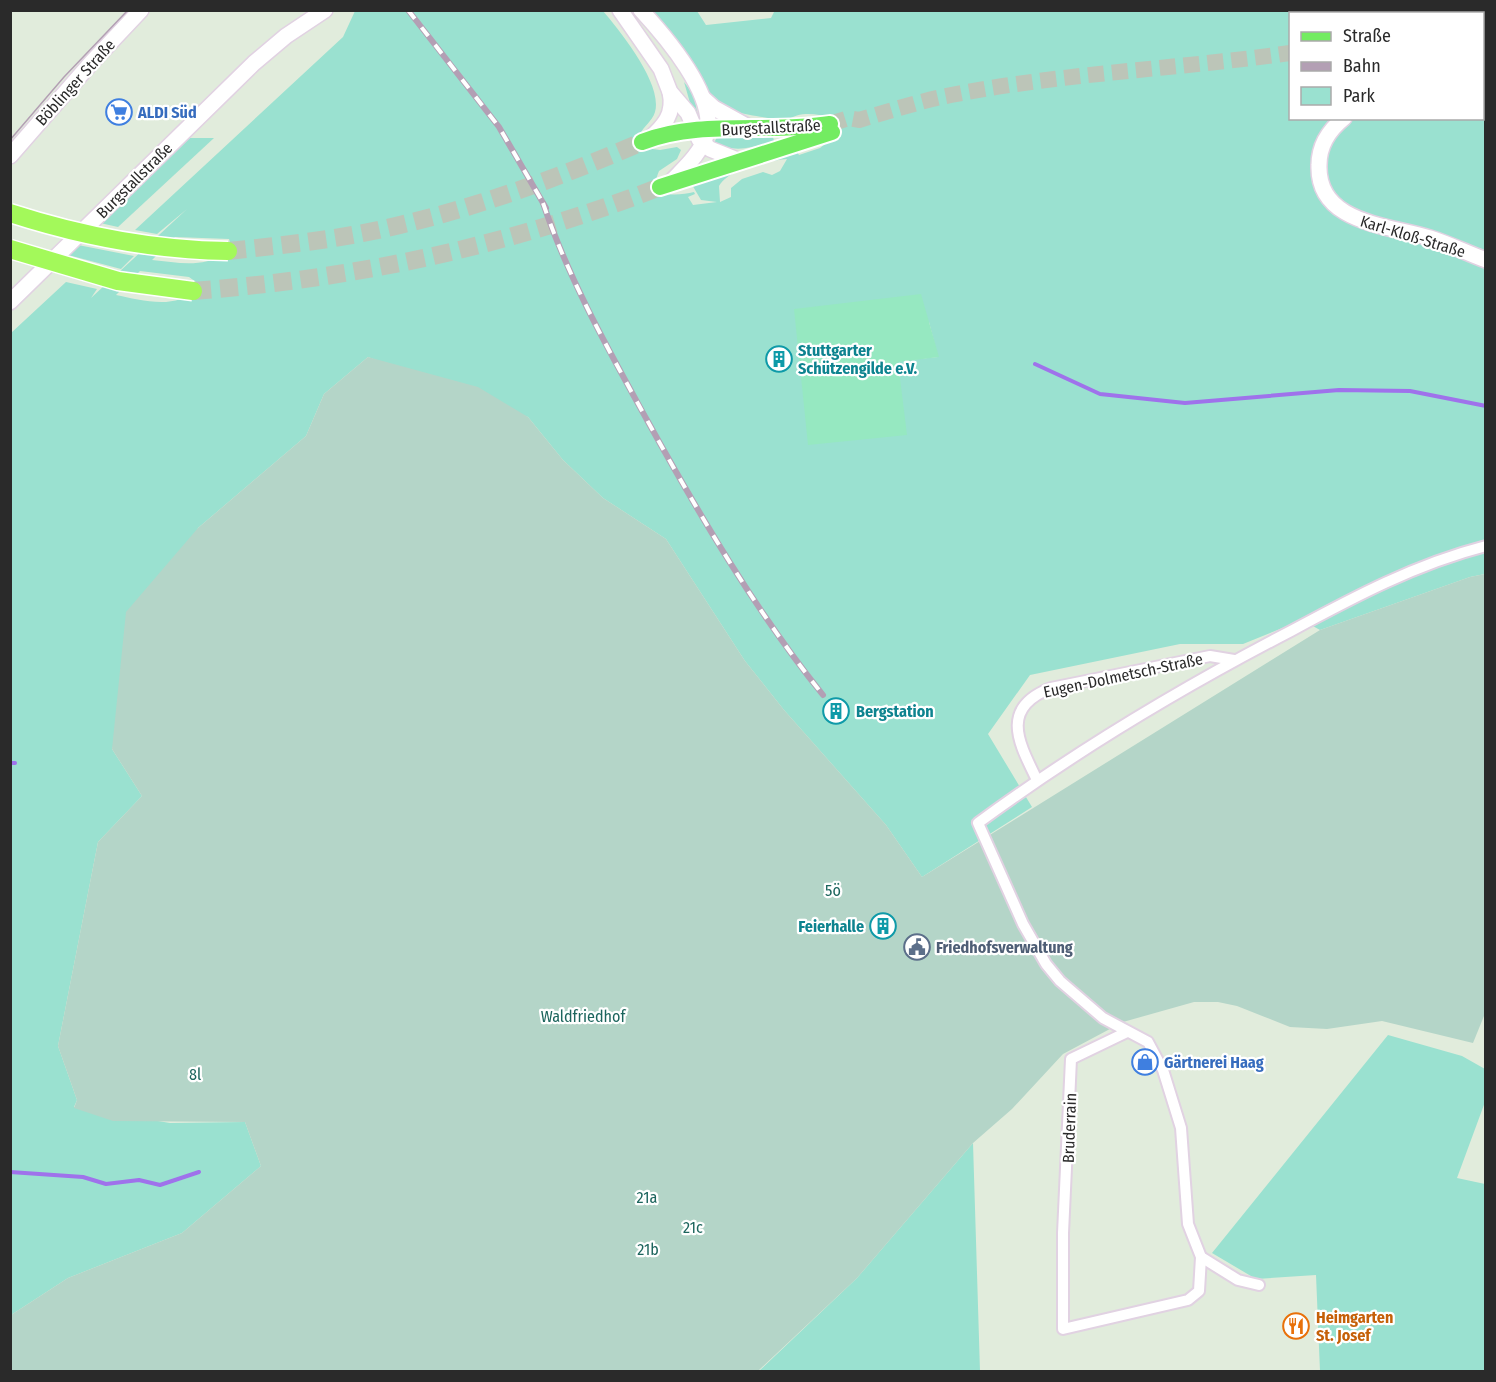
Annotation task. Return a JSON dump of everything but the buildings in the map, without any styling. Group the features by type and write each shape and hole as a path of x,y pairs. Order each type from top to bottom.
{"highway":[{"path":"10,213 127,243 186,250 228,251"},
{"path":"10,249 118,281 194,291"}],"main road":[{"name":"Böblinger Straße","path":"10,156 91,63 141,10"},
{"name":"Burgstallstraße","path":"10,302 166,147 286,36 309,10"},
{"name":"Burgstallstraße","path":"286,36 325,10"},
{"path":"620,10 661,69 670,92 688,113 702,135 719,154 740,161"},
{"name":"Burgstallstraße","path":"641,10 671,46 704,99 702,135 752,129 831,128 664,186"},
{"path":"645,141 660,130 670,115 670,92"},
{"path":"704,99 714,108 752,129"},
{"name":"Karl-Kloß-Straße","path":"1342,120 1328,135 1318,163 1323,190 1338,209 1353,218 1431,238 1485,260"},
{"path":"645,141 702,135"},
{"path":"664,186 692,160 702,135"}],"street":[{"name":"Eugen-Dolmetsch-Straße","path":"1127,1032 1103,1018 1078,997 1046,964 1023,924 978,823 1037,780 1234,660 1390,579 1423,565 1485,546"},
{"name":"Eugen-Dolmetsch-Straße","path":"1037,780 1017,740 1017,720 1030,698 1038,693 1210,656 1234,660"},
{"name":"Bruderrain","path":"1127,1032 1148,1042 1174,1100 1181,1128 1188,1224 1201,1257 1199,1291 1188,1300 1063,1329 1063,1233 1071,1059 1127,1032"},
{"path":"1201,1257 1238,1280 1259,1285"}],"green space":[{"path":"775,10 1485,11 1485,574 1470,577 1320,630 1302,620 1243,644 1180,644 1030,675 988,734 1032,807 922,877 886,825 784,710 745,661 666,539 603,498 563,460 528,417 368,357 324,394 306,436 198,528 112,749 142,796 98,842 58,1046 77,1100 74,1107 170,1123 245,1122 261,1166 182,1233 68,1278 11,1315 11,333 66,282 97,289 91,298 187,209 157,234 135,230 343,37 355,11 603,11 638,58 653,87 656,100 655,112 640,135 645,148 660,150 677,147 681,150 677,159 659,171 656,180 657,187 666,194 694,192 695,194 688,197 693,205 717,202 701,200 691,183 796,150 799,155 820,148 835,136 829,117 813,114 802,115 787,121 745,114 717,102 708,95 646,11 697,11 706,25 771,18","holes":["787,159 780,171 772,175 763,172 742,179 731,188 731,197 720,202 719,186 731,174 749,166","175,237 229,239 232,249 213,260 203,262 152,260","140,271 189,277 196,282 196,288 188,295 169,302 147,301 116,295","929,322 938,357 898,361"]},
{"path":"684,82 694,95 699,122 695,120"},
{"path":"717,137 773,137 774,141 736,149 714,143"},
{"path":"185,138 214,138 118,227 100,223"},
{"path":"78,245 134,256 121,269 68,255"},
{"path":"921,294 939,357 898,362 907,435 808,445 794,309"},
{"name":"Waldfriedhof","path":"368,357 478,387 528,417 563,460 603,498 666,539 745,661 784,710 886,825 922,877 1320,630 1470,577 1485,574 1486,1011 1473,1043 1382,1021 1327,1029 1290,1027 1237,1006 1218,1002 1194,1002 1123,1022 1063,1054 1012,1109 973,1143 857,1278 758,1371 11,1372 11,1315 68,1278 182,1233 261,1166 245,1122 113,1121 74,1108 77,1100 58,1046 98,842 142,796 112,749 126,612 198,528 306,436 324,394"},
{"path":"1388,1035 1462,1056 1485,1069 1485,1102 1457,1178 1485,1184 1485,1371 1320,1371 1316,1275 1256,1279 1212,1253"},
{"path":"973,1143 980,1371 758,1372 857,1278"}],"waterway":[{"path":"1035,364 1100,394 1185,403 1339,390 1410,391 1486,406"},
{"path":"10,763 15,763"},
{"path":"10,1172 83,1177 106,1184 139,1180 160,1185 199,1172"}],"tunnel":[{"path":"830,124 849,118 859,120 951,95 1035,81 1289,53"},
{"path":"228,251 336,238 431,217 523,189 642,142"},
{"path":"193,291 314,278 430,257 545,227 660,187"}],"tram line":[{"path":"10,140 64,77 128,10"}],"railway":[{"path":"408,10 499,127 546,208"},
{"path":"543,203 553,232 590,314 667,456 751,596 823,695"}],"place":[{"name":"ALDI Süd","path":"119,112"},
{"name":"Stuttgarter Schützengilde e.V.","path":"779,359"},
{"name":"Bergstation","path":"836,711"},
{"name":"Feierhalle","path":"883,926"},
{"name":"Friedhofsverwaltung","path":"917,947"},
{"name":"Gärtnerei Haag","path":"1145,1062"},
{"name":"Heimgarten St. Josef","path":"1296,1326"}],"park label":[{"name":"5ö","path":"833,890"},
{"name":"8l","path":"195,1074"},
{"name":"21a","path":"647,1197"},
{"name":"21c","path":"693,1227"},
{"name":"21b","path":"648,1249"}]}
